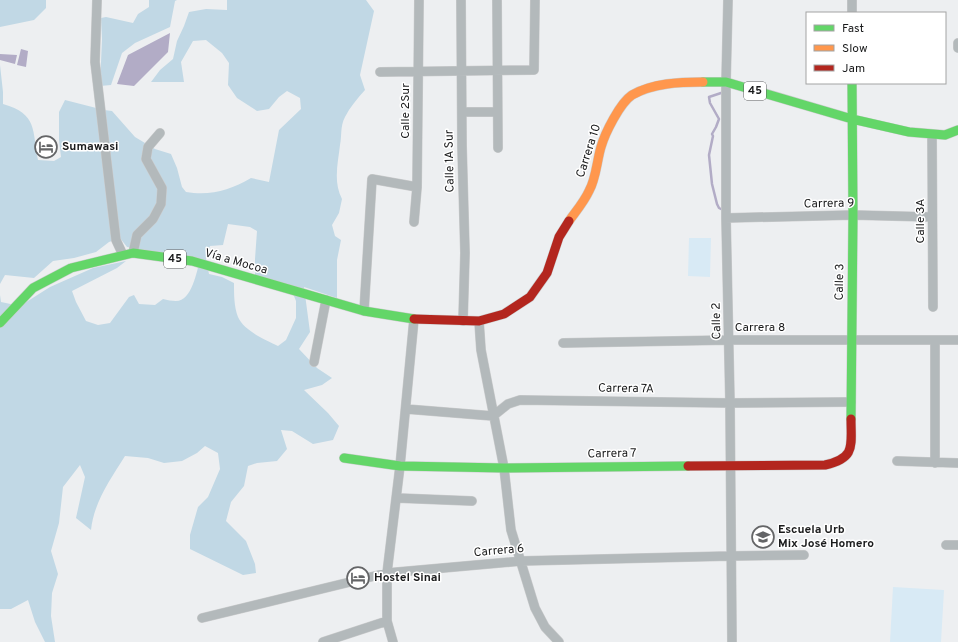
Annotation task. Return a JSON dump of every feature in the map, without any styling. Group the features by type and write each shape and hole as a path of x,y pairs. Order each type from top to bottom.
{"main road":[{"name":"Carrera 10","path":"364,311 414,319 479,321 504,314 530,297 547,273 559,237 590,190 602,146 613,118 631,96 646,89 667,84 685,82 726,82 852,119 909,132 932,135 945,134 958,130"},
{"name":"Calle 3","path":"825,465 836,463 845,459 851,446 853,215 852,84"},
{"name":"Vía a Mocoa","path":"0,323 33,288 71,268 123,255 133,254 192,261 364,311"},
{"name":"Carrera 7","path":"344,458 400,466 504,468 825,465"}],"street":[{"path":"96,0 95,62 116,240 123,255"},
{"name":"Calle 2Sur","path":"414,222 417,187 419,0"},
{"name":"Calle 1A Sur","path":"461,0 463,198 466,253 463,321"},
{"path":"497,0 498,148"},
{"path":"380,72 534,70 535,0"},
{"name":"Calle 2","path":"728,0 726,82 726,218 731,465 730,556 732,642"},
{"path":"852,0 852,12"},
{"path":"958,43 958,48"},
{"path":"462,112 497,112"},
{"path":"133,254 137,235 153,219 161,204 162,188 146,159 148,147 160,133"},
{"name":"Calle 3A","path":"932,135 933,307"},
{"path":"364,311 372,179 417,187"},
{"name":"Carrera 9","path":"726,218 853,215 932,217"},
{"path":"314,362 326,300"},
{"path":"393,642 387,621 387,573 397,498 414,319"},
{"path":"479,321 481,350 504,468 511,530 535,608 545,626 559,642"},
{"name":"Carrera 8","path":"563,343 729,340 958,340"},
{"path":"935,340 935,463"},
{"name":"Carrera 7A","path":"493,416 508,404 520,400 730,403 851,402"},
{"path":"406,409 493,416"},
{"path":"897,461 958,463"},
{"path":"397,498 472,501"},
{"path":"946,545 958,545"},
{"name":"Carrera 6","path":"202,618 387,573 521,561 804,555"},
{"path":"323,642 387,621"}],"shaded area":[{"path":"0,0 46,0 46,8 34,20 0,27"},
{"path":"149,0 177,0 175,1 170,27 135,43 122,53 111,85 100,86 102,39 101,18 106,17 133,23 138,14 149,7"},
{"path":"227,0 366,0 374,11 360,75 365,90 349,110 343,120 342,127 337,166 337,179 339,193 342,199 339,213 332,225 335,236 341,240 337,260 337,298 304,287 310,332 299,349 317,368 332,378 322,385 304,390 339,426 333,440 313,444 292,431 281,430 287,449 277,461 257,463 248,466 244,486 231,502 226,521 246,541 255,564 256,573 243,575 190,549 190,535 198,507 208,497 220,469 218,453 205,446 197,453 182,461 164,463 148,458 125,456 108,483 99,501 95,510 91,530 76,518 85,477 80,465 63,487 59,523 51,551 58,574 52,593 51,616 55,642 45,642 35,622 28,600 11,609 0,609 0,295 1,302 20,306 50,287 93,268 126,261 117,268 72,291 86,321 98,325 110,323 129,297 134,295 139,304 155,305 163,299 174,301 182,300 190,291 200,259 127,247 120,238 109,242 96,252 74,258 53,261 34,278 5,275 0,284 0,65 3,104 14,108 28,118 34,132 38,160 54,161 61,157 59,140 59,112 65,100 112,111 135,137 155,149 171,154 177,168 182,187 186,192 204,193 220,191 236,186 251,178 269,182 279,130 301,109 300,98 287,91 279,97 269,109 257,111 237,98 228,85 229,63 222,53 206,40 193,41 181,62 184,82 151,82 160,70 173,59 177,41 189,12 206,9 227,10","holes":["228,224 250,227 257,231 255,276 290,286 296,301 296,318 286,340 278,346 250,331 241,322 236,309 234,283 222,277 209,274 206,259 210,246 223,245"]},
{"path":"170,33 168,52 134,86 117,84 128,55"},
{"path":"21,49 28,51 26,67 17,65"},
{"path":"0,54 17,55 15,64 0,60"},
{"path":"689,238 711,238 710,277 688,276"},
{"path":"893,587 944,590 941,642 890,642"}],"waterway":[{"path":"721,93 709,97 710,103 719,119 712,134 713,136 709,155 712,184 717,204 719,208 723,210"}],"traffic: fast":[{"path":"703,82 726,82 852,119 909,132 945,135 958,130"},
{"path":"851,419 853,215 852,84"},
{"path":"0,323 33,288 71,268 133,253 192,261 364,311 414,319"},
{"path":"344,458 400,466 504,468 688,466"}],"traffic: slow":[{"path":"569,221 585,199 595,175 601,147 606,134 618,111 627,99 632,95 649,88 676,83 703,82"}],"traffic: jam":[{"path":"414,319 479,321 504,314 530,297 547,273 559,237 569,221"},
{"path":"688,466 825,465 842,459 850,450 851,419"}],"place":[{"name":"Sumawasi","path":"46,147"},
{"name":"Escuela Urb Mix José Homero","path":"763,537"},
{"name":"Hostel Sinai","path":"358,578"}]}
